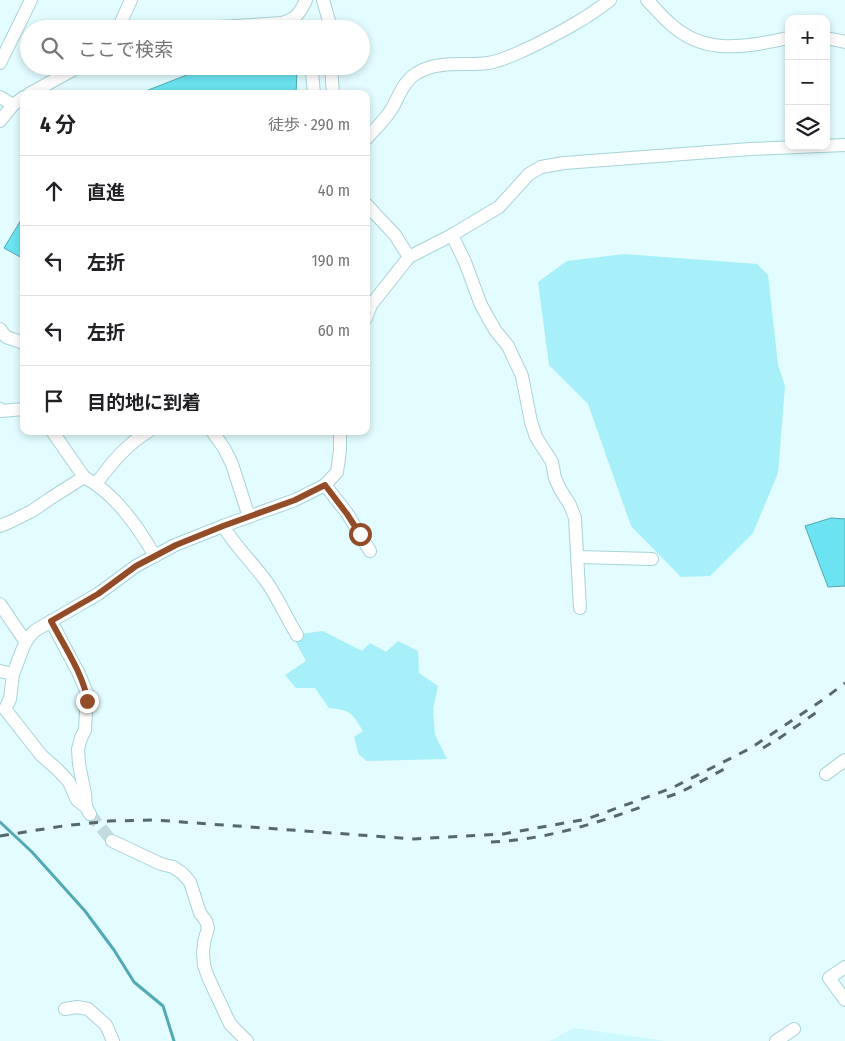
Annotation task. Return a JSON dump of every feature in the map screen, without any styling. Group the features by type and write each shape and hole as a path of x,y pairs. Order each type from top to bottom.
{"street":[{"path":"21,20 31,0"},
{"path":"122,20 131,0"},
{"path":"295,20 306,0"},
{"path":"323,0 329,20"},
{"path":"370,134 390,111 407,81 416,73 428,68 449,64 489,63 513,55 572,26 610,0"},
{"path":"647,0 675,28 692,39 714,46 736,47 785,39"},
{"path":"0,62 20,22"},
{"path":"830,39 845,42"},
{"path":"36,90 64,75"},
{"path":"312,75 314,90"},
{"path":"331,75 332,90"},
{"path":"0,97 13,105"},
{"path":"0,122 13,105 20,100"},
{"path":"370,307 409,257 500,207 529,174 541,167 582,161 750,149 845,145"},
{"path":"370,206 395,235 409,257"},
{"path":"452,235 465,262 481,305 495,330 508,346 522,376 531,422 536,437 552,462 558,484 575,518 580,608"},
{"path":"0,330 6,337 20,342"},
{"path":"0,409 1,411 20,409"},
{"path":"55,435 84,477 96,484 123,508 155,556"},
{"path":"96,484 115,459 128,446 143,435"},
{"path":"215,435 232,464 249,517"},
{"path":"51,621 87,693 85,730 78,749 88,810 77,800 69,782 41,755 4,708 10,699 13,674 30,634 51,621 98,594 136,566 176,545 295,500 325,485 337,472 340,435"},
{"path":"0,526 32,511 84,477"},
{"path":"325,485 347,514 370,551"},
{"path":"223,526 233,542 266,580 297,635"},
{"path":"578,557 652,559"},
{"path":"0,604 26,641"},
{"path":"0,671 13,674"},
{"path":"826,774 845,760"},
{"path":"112,840 161,864 173,867 190,882 200,914 206,921 208,928 203,954 208,977 230,1024 247,1041"},
{"path":"845,967 829,978 845,1000"},
{"path":"65,1009 78,1007 88,1009 106,1025 113,1041"},
{"path":"776,1041 794,1028"}],"shaded area":[{"path":"187,75 297,75 296,90 148,90"},
{"path":"20,222 20,257 4,248"},
{"path":"624,254 757,264 768,275 778,365 785,386 778,473 753,533 710,576 681,577 631,526 588,404 549,365 538,282 567,261"},
{"path":"831,518 845,519 845,586 828,587 805,526"},
{"path":"323,631 362,651 370,643 386,652 398,641 418,651 419,673 438,686 433,709 435,735 447,759 367,761 359,755 354,737 363,731 353,716 347,711 329,708 315,688 296,688 285,675 306,661 292,635"},
{"path":"574,1028 665,1041 550,1041"}],"waterway":[{"path":"0,822 32,852 85,911 114,950 134,982 163,1006 174,1041"}],"tunnel":[{"path":"90,814 112,841"}],"railway":[{"path":"0,836 109,821 155,820 414,839 503,834 587,819 672,788 751,748 845,683"},
{"path":"763,748 817,712"},
{"path":"667,797 681,792 730,766"},
{"path":"491,842 530,838 569,830 644,806"}],"route":[{"path":"87,701 87,693 79,674 51,621 98,594 136,566 176,545 295,500 325,485 360,534"}]}
